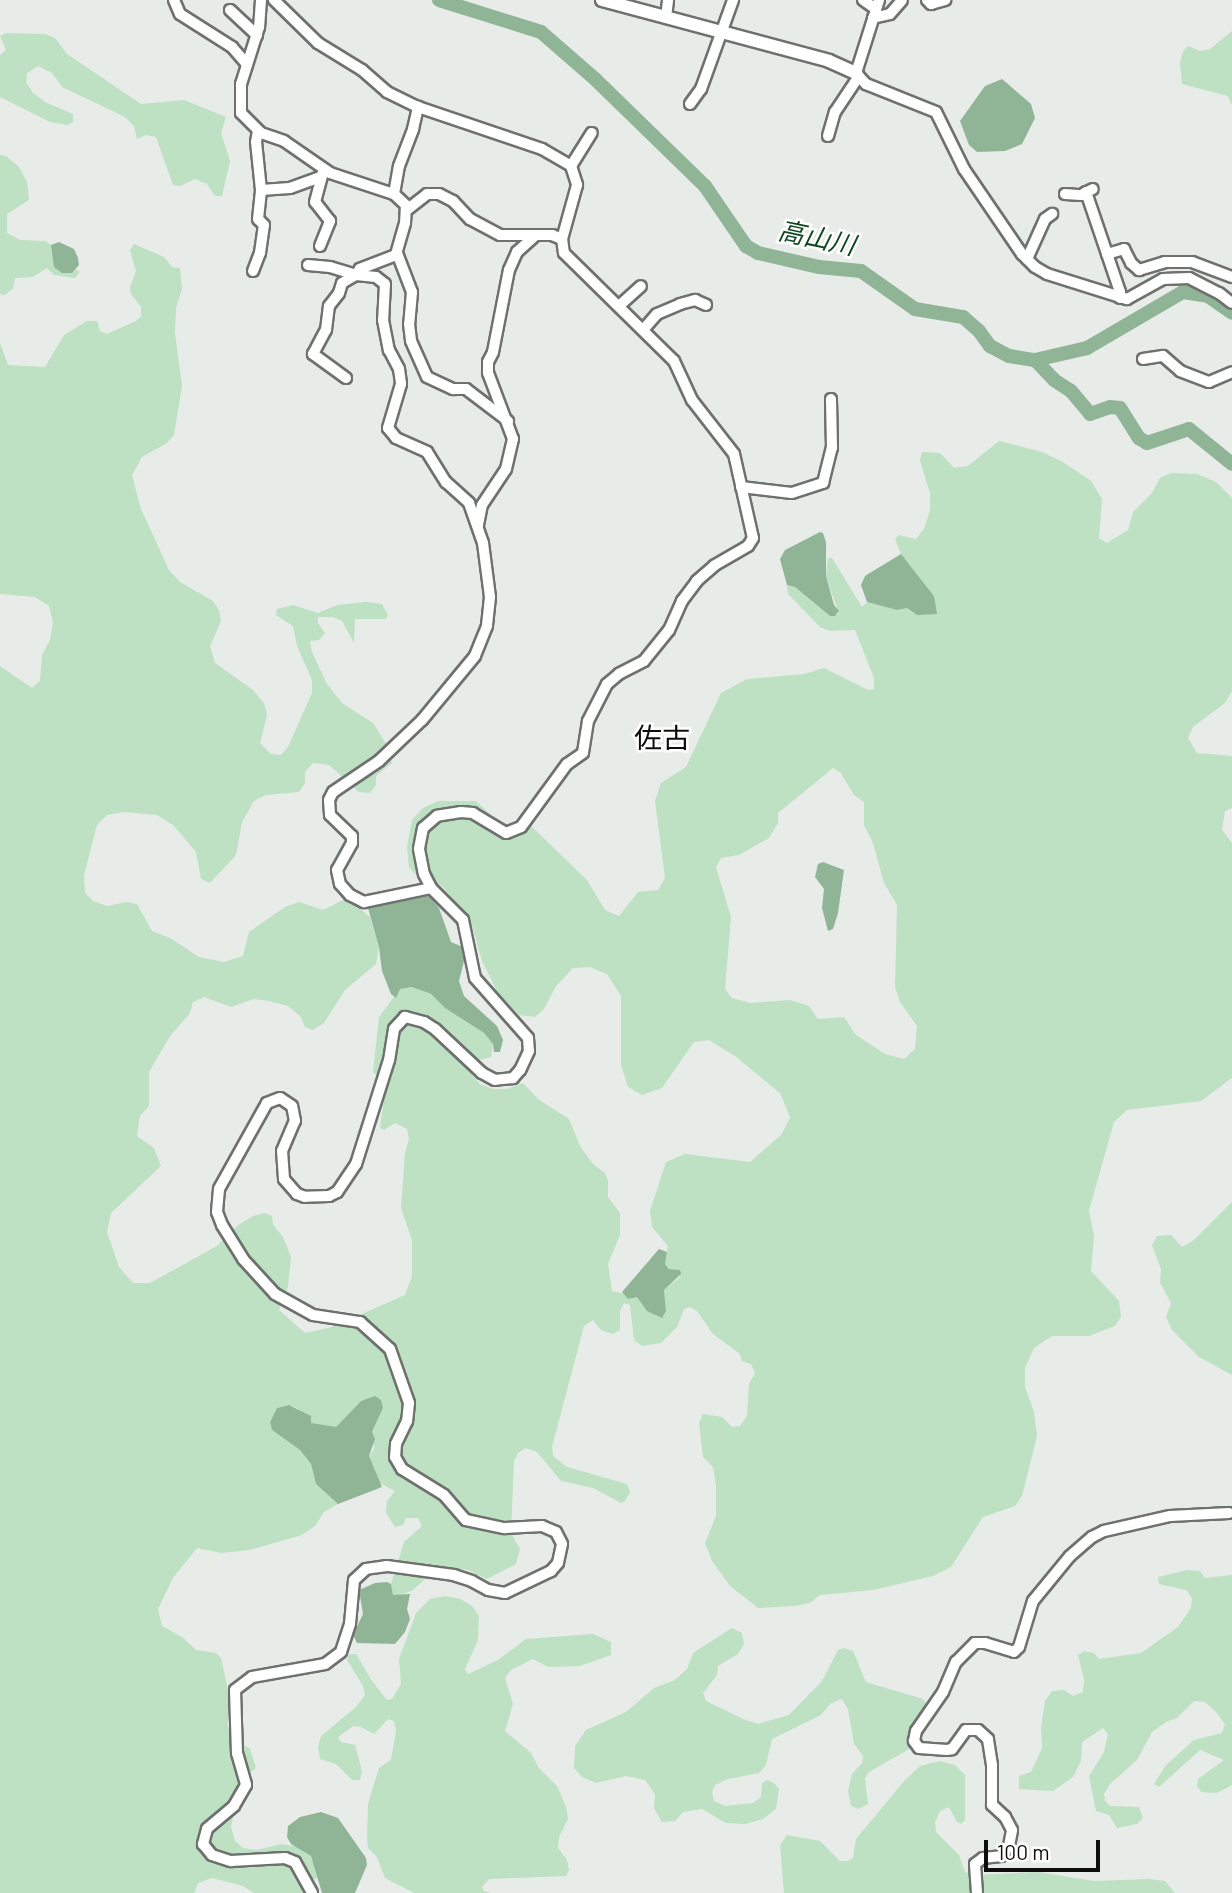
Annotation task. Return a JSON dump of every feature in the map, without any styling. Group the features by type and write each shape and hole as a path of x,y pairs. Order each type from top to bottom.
{"street":[{"path":"174,0 180,14 226,43 247,64"},
{"path":"261,0 257,35 242,84 240,113 258,131 284,141 323,173 394,194 408,209"},
{"path":"274,0 326,50 362,70 387,92 418,107 542,149 570,166 577,185 562,239 564,253 573,265 620,305 669,354 692,401 734,454 752,531 751,543 714,566 697,581 652,654 607,684 588,720 583,753 568,764 521,827 506,832 473,813 461,813 437,816 423,828 420,862 431,888 463,920 475,978 527,1038 529,1051 520,1070 513,1078 495,1080 482,1073 435,1029 424,1022 405,1017 394,1030 389,1060 367,1133 356,1164 343,1186 329,1196 305,1198 297,1194 284,1179 282,1151 293,1129 294,1113 288,1101 274,1098 267,1103 256,1121 219,1189 217,1212 243,1259 275,1294 313,1315 360,1322 390,1349 409,1403 407,1421 396,1444 395,1457 402,1469 444,1495 466,1520 505,1528 532,1525 550,1528 560,1537 562,1553 558,1563 541,1578 505,1593 488,1590 454,1575 387,1566 366,1569 354,1580 350,1624 341,1652 325,1664 252,1677 234,1690 237,1753 246,1785 234,1806 207,1829 203,1844 212,1855 231,1861 285,1857 295,1862 312,1893"},
{"path":"602,0 829,61 857,74 866,84 936,112 964,169 1027,259 1047,274 1120,298 1137,295 1163,279 1176,277 1206,285 1232,303"},
{"path":"666,17 668,0"},
{"path":"690,104 702,89 733,0"},
{"path":"863,0 890,14 902,0"},
{"path":"928,0 930,4 945,0"},
{"path":"828,136 835,112 857,74 876,9"},
{"path":"230,10 257,35"},
{"path":"394,194 399,166 418,107"},
{"path":"253,271 260,254 264,225 258,219 261,190 256,142 258,131"},
{"path":"570,166 592,133"},
{"path":"261,190 289,188 323,173"},
{"path":"320,246 330,221 315,202 323,173"},
{"path":"1065,194 1081,195 1089,190 1120,298"},
{"path":"508,421 466,390 453,389 428,377 411,341 409,324 412,292 397,253 408,209 427,194 439,194 453,201 470,219 500,234 536,234 562,239"},
{"path":"1027,259 1045,219 1052,214"},
{"path":"478,528 479,510 506,469 513,439 488,373 488,362 493,352 509,270 517,252 536,234"},
{"path":"1107,254 1124,249 1139,270 1179,261 1192,262 1232,277"},
{"path":"346,378 313,354 326,330 329,306 345,279 356,275 360,269 397,253"},
{"path":"308,265 376,277 385,284 383,320 389,350 399,369 401,384 388,428 396,438 428,452 446,482 469,503 483,543 490,597 487,626 475,656 422,720 393,749 365,772 333,792 328,808 330,815 352,836 352,843 337,870 340,884 350,895 364,902 431,888"},
{"path":"620,305 641,286"},
{"path":"643,330 657,314 680,304 695,300 706,305"},
{"path":"1143,359 1163,356 1180,371 1194,374 1209,382 1232,372"},
{"path":"741,487 792,494 824,482 832,448 831,399"},
{"path":"977,1893 975,1864 982,1858 1000,1856 1009,1846 1012,1830 1005,1817 992,1805 992,1765 988,1739 978,1730 966,1730 952,1749 947,1750 919,1748 914,1741 916,1731 943,1692 956,1662 975,1643 985,1643 1014,1652 1019,1647 1038,1594 1070,1556 1092,1537 1104,1531 1170,1516 1229,1513"}],"shaded area":[{"path":"1232,31 1232,105 1228,96 1182,84 1180,63 1183,51 1188,46 1200,51 1210,49"},
{"path":"6,33 45,34 55,38 67,54 141,104 184,100 226,117 221,133 230,161 222,196 215,196 207,184 195,179 180,186 173,185 156,137 146,135 137,139 134,126 125,117 62,87 52,73 38,66 27,73 26,82 33,93 45,102 73,114 73,122 68,125 50,122 0,97 0,55 6,50 0,36"},
{"path":"1002,79 1031,104 1035,118 1022,144 1005,151 977,152 969,145 960,121 985,86"},
{"path":"0,155 6,156 19,167 27,182 29,200 7,214 7,233 20,240 45,241 72,273 76,269 80,272 75,278 54,275 47,268 33,277 15,278 13,288 5,295 0,294"},
{"path":"59,242 74,249 78,258 79,265 72,273 62,273 54,267 51,245"},
{"path":"134,244 164,257 172,267 180,268 182,289 176,308 175,333 182,386 174,435 167,443 142,457 132,475 141,509 169,570 180,582 213,601 219,610 221,621 210,646 215,663 253,690 264,703 267,715 260,743 271,754 281,755 288,747 312,693 312,680 297,646 293,626 276,615 277,609 293,605 318,613 337,605 366,602 382,604 388,615 386,619 355,619 354,643 342,621 333,617 318,617 318,623 325,633 319,640 310,641 312,652 327,684 342,703 373,723 388,747 392,763 376,776 376,785 370,793 359,792 329,765 313,763 305,772 305,783 299,792 265,795 254,801 242,822 236,855 210,883 201,879 196,852 173,825 157,815 124,812 107,815 97,825 84,875 85,893 93,901 107,906 127,902 137,904 152,931 170,938 199,957 224,962 243,956 249,932 285,907 299,902 323,910 347,898 370,917 379,947 376,964 345,990 324,1023 313,1030 305,1027 301,1017 288,1006 269,1001 254,999 231,1007 204,997 193,1002 190,1013 170,1036 149,1072 149,1106 140,1116 137,1136 154,1148 161,1166 111,1213 107,1232 119,1267 133,1283 150,1283 217,1246 237,1226 253,1216 265,1213 272,1216 273,1225 283,1237 291,1257 288,1287 279,1310 305,1333 332,1327 405,1295 412,1276 412,1240 401,1208 405,1153 409,1139 407,1129 395,1123 384,1130 380,1128 386,1083 373,1072 379,1017 400,989 412,987 431,994 445,1008 484,1033 493,1044 491,1057 475,1061 472,1075 480,1084 493,1089 507,1089 523,1083 538,1099 569,1119 581,1148 594,1165 605,1173 608,1180 608,1197 620,1213 620,1235 608,1264 612,1291 637,1297 666,1311 664,1290 680,1277 680,1270 670,1269 665,1264 668,1246 652,1227 650,1211 666,1162 685,1154 750,1162 782,1134 790,1117 780,1093 735,1056 709,1040 694,1042 662,1088 642,1095 628,1087 621,1065 621,996 607,974 590,967 573,968 556,986 544,1009 535,1017 519,1015 498,993 482,961 472,925 443,887 427,876 415,874 409,867 407,847 412,820 423,808 438,801 476,801 511,834 521,834 531,826 587,880 605,910 619,916 638,892 658,890 665,878 655,801 661,783 686,767 721,693 747,679 804,674 824,668 868,690 874,689 874,678 855,630 830,631 820,627 788,594 787,585 795,587 830,616 839,614 826,576 828,558 832,558 862,607 867,602 897,610 907,608 917,615 934,596 901,554 895,539 899,535 916,539 924,529 930,510 930,493 920,461 922,452 940,453 954,468 968,466 999,441 1042,452 1063,462 1091,481 1102,499 1099,538 1107,543 1128,530 1133,512 1152,493 1160,478 1171,473 1197,474 1216,482 1232,498 1232,691 1225,703 1193,727 1188,738 1197,753 1232,756 1232,808 1225,811 1222,830 1232,843 1232,1078 1201,1101 1127,1110 1114,1122 1089,1211 1094,1235 1091,1271 1119,1301 1121,1317 1115,1326 1089,1336 1052,1336 1034,1348 1025,1368 1025,1387 1034,1412 1037,1436 1022,1496 1015,1506 983,1517 951,1567 933,1576 873,1590 820,1595 810,1603 795,1606 758,1608 730,1586 712,1561 705,1543 716,1516 716,1486 713,1467 703,1457 699,1423 703,1414 722,1417 732,1427 740,1426 747,1416 749,1384 755,1373 751,1364 742,1361 740,1354 713,1334 697,1311 690,1307 684,1309 677,1327 661,1343 642,1346 634,1340 630,1305 624,1303 620,1311 620,1330 613,1334 601,1330 593,1320 584,1326 552,1447 553,1456 567,1467 627,1484 630,1492 625,1501 621,1503 593,1488 561,1481 537,1452 526,1448 518,1453 514,1461 511,1533 520,1549 516,1564 487,1579 468,1570 439,1566 413,1590 396,1597 391,1584 404,1542 422,1526 418,1518 406,1518 403,1525 395,1527 386,1513 387,1501 395,1491 380,1483 369,1456 374,1449 372,1433 383,1408 361,1401 336,1427 330,1428 311,1423 297,1408 289,1405 277,1408 270,1422 272,1430 300,1450 311,1464 316,1484 338,1504 324,1512 315,1526 302,1535 250,1550 221,1553 197,1548 173,1578 158,1609 162,1626 182,1637 196,1650 216,1653 221,1658 228,1690 228,1726 233,1738 250,1749 256,1768 240,1781 231,1827 235,1841 243,1848 256,1850 282,1844 299,1847 311,1856 318,1878 308,1880 303,1886 306,1893 254,1893 243,1886 212,1878 198,1883 194,1893 0,1893 0,666 32,688 40,681 42,655 50,640 53,622 49,606 35,597 0,594 0,343 8,365 45,367 64,335 87,321 97,321 100,331 107,334 136,321 141,316 141,307 131,294 130,287 136,271 130,250","holes":["833,768 840,772 854,795 864,802 864,825 873,843 884,883 897,905 895,987 900,1002 917,1026 915,1049 904,1059 885,1054 856,1035 844,1017 818,1019 809,1006 790,1000 750,1003 732,998 725,989 731,917 716,867 721,858 739,855 769,838 778,823 778,813"]},
{"path":"820,532 826,542 826,576 834,605 839,611 835,616 830,616 795,587 787,585 780,559 785,550"},
{"path":"901,554 934,596 937,614 917,615 907,608 897,610 867,602 861,585 865,576"},
{"path":"823,862 844,870 838,913 833,929 828,931 822,908 824,889 815,877 818,864"},
{"path":"429,896 439,908 451,942 463,947 465,957 459,981 464,996 497,1026 503,1040 500,1052 494,1052 493,1044 484,1033 445,1008 431,994 412,987 400,989 396,998 391,994 382,971 379,947 368,908"},
{"path":"1232,1202 1232,1375 1199,1357 1172,1330 1166,1317 1171,1303 1160,1283 1161,1269 1152,1245 1157,1236 1171,1235 1182,1247 1194,1240"},
{"path":"659,1249 667,1252 665,1264 669,1269 680,1270 681,1274 664,1290 666,1311 662,1318 647,1311 637,1297 628,1299 622,1292"},
{"path":"375,1396 381,1400 383,1408 372,1432 375,1439 369,1456 382,1487 338,1504 316,1484 311,1464 300,1450 272,1430 270,1422 277,1408 289,1405 311,1416 311,1423 336,1427 361,1401"},
{"path":"1187,1570 1200,1571 1205,1578 1232,1575 1232,1785 1217,1793 1201,1792 1197,1786 1198,1779 1224,1760 1200,1750 1159,1787 1154,1784 1166,1765 1194,1740 1222,1733 1225,1724 1216,1712 1205,1702 1194,1701 1177,1718 1152,1732 1137,1760 1110,1784 1104,1794 1105,1801 1110,1806 1139,1807 1143,1818 1137,1824 1117,1828 1109,1815 1096,1811 1089,1776 1104,1752 1108,1734 1103,1728 1082,1742 1081,1761 1073,1777 1053,1791 1019,1789 1019,1776 1031,1772 1042,1748 1041,1728 1045,1701 1052,1691 1064,1690 1073,1696 1083,1692 1084,1680 1078,1655 1084,1651 1094,1653 1099,1659 1141,1653 1178,1627 1191,1608 1192,1598 1186,1590 1159,1584 1158,1577"},
{"path":"375,1583 391,1584 393,1595 410,1594 407,1609 410,1619 405,1632 395,1644 357,1643 353,1635 363,1614 359,1590"},
{"path":"445,1596 461,1599 473,1607 479,1616 478,1640 465,1669 468,1674 498,1660 526,1639 593,1634 611,1642 611,1655 580,1666 548,1667 533,1659 511,1670 505,1678 513,1704 505,1731 531,1753 539,1768 557,1786 566,1807 568,1819 559,1837 558,1848 567,1860 569,1870 566,1876 489,1879 482,1887 484,1891 491,1893 414,1893 385,1878 377,1857 368,1848 368,1804 379,1768 391,1760 396,1731 394,1721 388,1719 374,1734 353,1726 338,1737 341,1742 355,1745 362,1771 360,1780 352,1780 336,1764 320,1759 318,1747 321,1736 356,1707 365,1695 363,1686 347,1660 349,1654 356,1654 387,1700 392,1699 401,1684 399,1659 416,1613 430,1599"},
{"path":"732,1628 742,1633 744,1644 738,1654 718,1666 717,1675 703,1693 706,1701 743,1719 758,1724 789,1715 822,1681 838,1650 844,1648 853,1651 866,1682 923,1699 930,1709 911,1748 869,1772 865,1778 868,1804 859,1809 851,1806 848,1791 852,1774 862,1763 863,1756 854,1744 848,1709 842,1699 831,1703 821,1715 772,1739 766,1765 759,1773 728,1779 715,1785 712,1792 714,1801 725,1806 753,1803 761,1797 762,1783 767,1780 779,1789 776,1809 763,1819 745,1824 726,1823 702,1809 683,1812 675,1821 662,1822 654,1808 655,1794 645,1780 626,1776 596,1783 582,1777 574,1768 575,1746 586,1730 626,1712 654,1688 675,1680 687,1669 693,1653"},
{"path":"939,1761 955,1765 965,1775 965,1820 961,1824 957,1822 949,1807 940,1811 935,1822 936,1832 959,1855 965,1872 975,1875 1038,1872 1094,1881 1149,1879 1165,1881 1175,1893 784,1893 780,1845 787,1835 820,1841 840,1861 848,1861 853,1858 856,1839 905,1780 920,1766"},
{"path":"321,1812 338,1818 366,1858 367,1865 355,1893 322,1893 311,1856 291,1844 287,1837 288,1826 300,1817"}],"waterway":[{"name":"高山川","path":"439,0 541,32 595,79 705,186 746,246 758,253 819,267 861,271 915,309 963,317 979,331 990,346 1009,356 1035,360 1087,348 1183,292 1208,296 1232,313"},
{"path":"1035,360 1054,380 1071,391 1090,414 1110,407 1120,408 1139,438 1147,443 1189,429 1232,464"}],"district":[{"name":"佐古","path":"662,737"}]}
